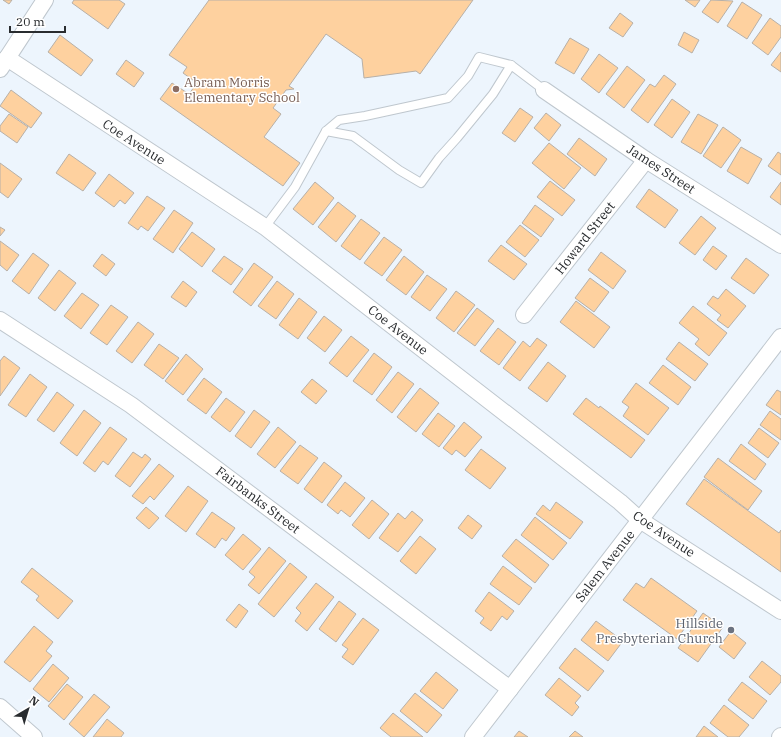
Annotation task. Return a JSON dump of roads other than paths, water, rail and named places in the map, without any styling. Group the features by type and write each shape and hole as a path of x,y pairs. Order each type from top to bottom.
{"street":[{"path":"4,64 45,0"},
{"name":"Coe Avenue","path":"4,64 266,227 620,502 640,520 781,612"},
{"name":"James Street","path":"544,90 646,160 781,245"},
{"name":"Howard Street","path":"524,315 646,160"},
{"name":"Fairbanks Street","path":"0,320 131,405 510,689"},
{"name":"Salem Avenue","path":"473,737 781,337"},
{"path":"0,707 34,737"}],"lane":[{"path":"266,227 295,187 326,131 340,120 448,98 468,76 479,57 511,65 544,90"},
{"path":"326,131 353,136 399,170 421,183 439,158 458,138 493,94 511,65"}],"place":[{"name":"Abram Morris Elementary School","path":"176,89"},
{"name":"Hillside Presbyterian Church","path":"731,630"}]}
